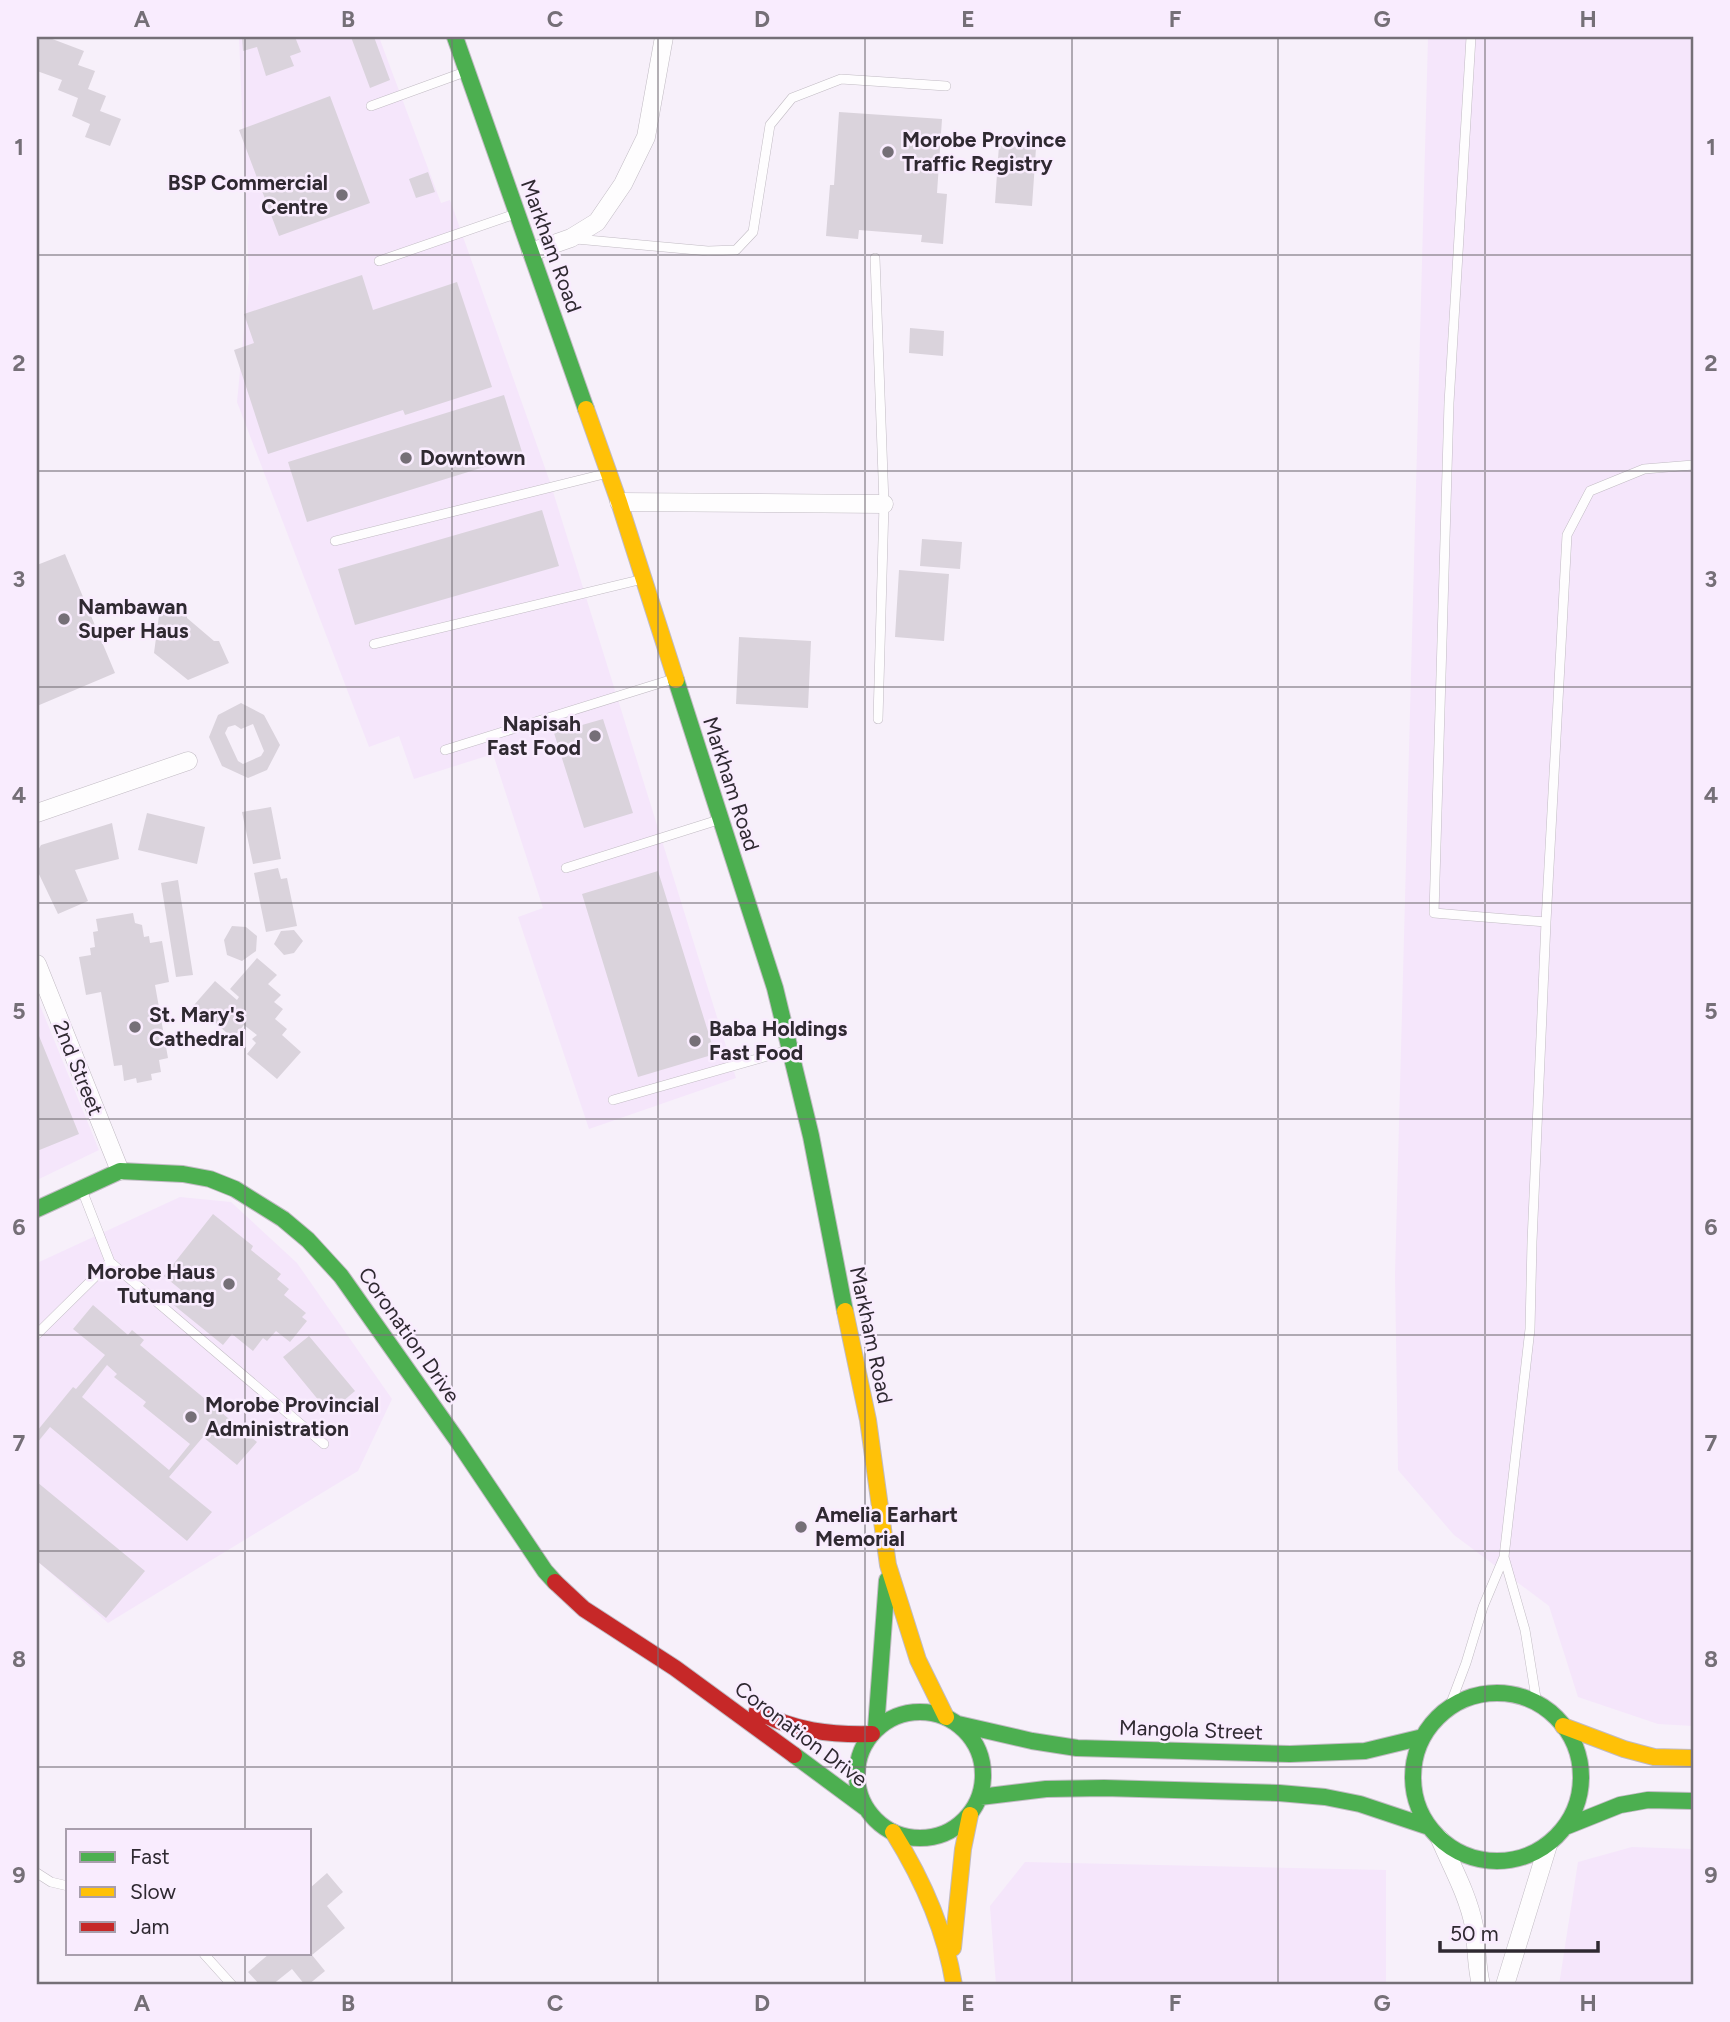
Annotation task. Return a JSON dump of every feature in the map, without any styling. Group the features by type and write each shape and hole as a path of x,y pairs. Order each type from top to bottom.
{"main road":[{"name":"Markham Road","path":"455,37 620,502 775,988 811,1136 868,1420 888,1565 918,1660 952,1721"},
{"name":"Coronation Drive","path":"37,1209 120,1171 183,1174 210,1179 235,1189 283,1219 308,1240 357,1297 525,1542 560,1587 584,1609 676,1668 867,1810"},
{"name":"Markham Road","path":"874,1731 888,1565"},
{"name":"Coronation Drive","path":"676,1668 799,1731 827,1735 874,1731"},
{"path":"980,1797 1046,1789 1104,1788 1279,1793 1325,1797 1360,1804 1435,1833 1459,1852 1481,1860 1505,1861 1528,1856 1548,1845 1565,1827 1576,1808 1581,1787 1580,1765 1574,1744 1552,1714 1538,1704 1516,1696 1493,1694 1470,1698 1449,1708 1434,1721 1423,1737 1415,1759 1413,1783 1418,1806 1435,1833"},
{"path":"951,1966 962,1849 970,1815 980,1797 984,1781 978,1749 970,1735 952,1721 928,1712 909,1712 892,1718 874,1731 861,1751 857,1771 859,1791 867,1810 879,1823 893,1832 926,1838 943,1834 970,1815"},
{"name":"Mangola Street","path":"952,1721 1032,1741 1077,1748 1290,1754 1365,1751 1423,1737"},
{"path":"1563,1726 1624,1749 1654,1757 1693,1758"},
{"path":"1565,1827 1620,1805 1648,1800 1693,1801"},
{"path":"893,1832 922,1877 931,1899 954,1985"}],"street":[{"path":"531,252 571,238 597,222 623,184 646,137 664,37"},
{"path":"620,502 884,504"},
{"path":"37,813 188,761"},
{"name":"2nd Street","path":"37,964 120,1171"},
{"path":"1435,1833 1465,1894 1474,1926 1480,1985"},
{"path":"1504,1985 1548,1845"}],"lane":[{"path":"1472,37 1449,403 1434,913 1546,922"},
{"path":"370,106 467,71"},
{"path":"571,238 708,251 736,250 752,232 770,125 792,98 841,79 946,86"},
{"path":"379,261 517,213"},
{"path":"875,258 884,504 878,719"},
{"path":"1449,1708 1483,1607 1504,1557 1530,1329 1546,922 1567,535 1590,491 1644,469 1693,465"},
{"path":"335,541 609,473"},
{"path":"374,644 644,579"},
{"path":"444,750 675,678"},
{"path":"566,868 720,820"},
{"path":"613,1100 790,1049"},
{"path":"82,1188 110,1262 324,1444"},
{"path":"37,1334 110,1262"},
{"path":"1504,1557 1525,1630 1538,1704"},
{"path":"37,1873 51,1882 66,1886"},
{"path":"205,1955 232,1985"}],"shaded area":[{"path":"239,37 379,37 441,203 450,200 550,482 736,1078 589,1129 518,917 543,908 493,754 414,779 399,736 369,747 237,402 249,279"},
{"path":"1428,37 1693,37 1693,1726 1658,1724 1578,1697 1549,1606 1454,1535 1398,1470 1395,1274"},
{"path":"37,998 99,1150 37,1180"},
{"path":"180,1197 231,1202 297,1263 392,1399 358,1471 108,1623 37,1561 37,1263"},
{"path":"1632,1847 1693,1849 1693,1985 1559,1985 1578,1862"},
{"path":"1025,1862 1386,1870 1386,1985 996,1985 990,1906"}],"building":[{"path":"37,37 47,37 84,51 78,65 95,71 88,89 106,96 100,111 121,119 110,146 85,137 90,124 72,116 78,98 58,90 62,80 37,71"},
{"path":"242,37 295,37 301,52 290,56 294,66 266,76 257,47 243,51"},
{"path":"351,37 374,37 390,80 370,88"},
{"path":"330,96 370,203 279,236 239,130"},
{"name":"Morobe Province Traffic Registry","path":"839,112 942,119 937,193 947,194 943,244 921,242 922,235 859,230 858,239 826,236 830,185 834,185"},
{"path":"999,145 1036,148 1032,206 995,203"},
{"path":"428,172 435,192 416,198 409,179"},
{"path":"362,275 373,310 457,282 492,387 405,415 403,410 268,454 234,350 254,343 244,314"},
{"path":"910,328 944,331 943,356 909,353"},
{"name":"Downtown","path":"504,395 523,455 307,522 288,462"},
{"name":"Downtown","path":"542,510 559,566 355,625 338,569"},
{"path":"922,539 962,542 960,569 920,566"},
{"name":"Nambawan Super Haus","path":"65,554 115,673 37,706 37,565"},
{"path":"899,570 949,574 944,641 895,637"},
{"path":"160,608 187,611 187,618 214,641 219,641 229,663 188,680 154,653"},
{"path":"739,637 811,641 808,708 736,704"},
{"path":"241,703 264,715 280,745 267,770 248,778 222,766 209,737 218,715","holes":["253,724 264,751 261,756 243,764 238,761 225,733 228,727 235,725 241,729"]},
{"path":"603,719 633,813 584,828 554,733"},
{"path":"271,807 281,859 253,864 242,812"},
{"path":"147,813 205,827 197,864 138,850"},
{"path":"112,823 119,859 75,870 88,901 58,914 37,870 37,852 41,845"},
{"path":"278,868 281,879 287,878 297,926 266,932 254,873"},
{"path":"658,871 715,1054 638,1077 582,894"},
{"path":"178,880 193,975 176,977 161,883"},
{"name":"St. Mary's Cathedral","path":"133,913 135,923 142,925 144,937 149,936 150,943 162,941 169,982 155,985 168,1058 159,1060 161,1072 151,1074 152,1080 137,1083 136,1078 124,1081 122,1065 114,1066 101,992 86,995 79,957 91,955 90,948 95,947 93,932 98,931 96,919"},
{"path":"232,926 246,927 257,936 256,951 242,961 227,955 224,940"},
{"path":"294,930 303,941 294,953 284,955 274,944 281,931"},
{"path":"257,958 277,975 268,984 281,995 274,1002 283,1009 275,1019 287,1029 282,1035 301,1052 277,1079 247,1054 256,1043 252,1039 257,1035 244,1025 233,1038 194,1005 215,981 237,1000 239,997 230,989"},
{"path":"37,1031 79,1134 37,1151"},
{"name":"Morobe Haus Tutumang","path":"213,1214 253,1246 251,1250 281,1274 277,1279 289,1289 284,1295 306,1313 302,1317 307,1321 290,1342 276,1331 267,1341 263,1338 253,1351 232,1334 223,1345 170,1302 181,1290 164,1276"},
{"name":"Morobe Provincial Administration","path":"93,1305 128,1335 132,1330 144,1340 140,1345 257,1442 237,1465 203,1437 169,1477 212,1512 187,1541 50,1427 37,1443 37,1431 73,1387 76,1389 105,1355 73,1329","holes":["107,1365 117,1374 114,1377 146,1402 143,1406 190,1444 169,1470 82,1397"]},
{"path":"309,1336 355,1391 329,1413 283,1357"},
{"path":"37,1482 145,1571 106,1618 37,1561"},
{"path":"327,1873 343,1892 327,1906 345,1928 312,1955 312,1886"},
{"path":"268,1955 312,1955 325,1971 308,1985 305,1985 292,1969 272,1985 260,1985 248,1972"}],"traffic: fast":[{"path":"455,37 586,409"},
{"path":"676,680 775,988 811,1136 845,1311"},
{"path":"37,1209 120,1171 183,1174 210,1179 235,1189 283,1219 308,1240 341,1276 555,1582"},
{"path":"876,1728 887,1580"},
{"path":"1497,1693 1529,1700 1556,1718 1574,1745 1581,1777 1574,1809 1556,1836 1529,1854 1497,1861 1465,1854 1438,1836 1420,1809 1413,1777 1420,1745 1438,1718 1465,1700 1497,1693"},
{"path":"920,1712 944,1717 965,1730 978,1751 983,1775 978,1799 965,1820 944,1833 920,1838 896,1833 875,1820 862,1799 857,1775 862,1751 875,1730 896,1717 920,1712"},
{"path":"958,1724 1077,1748 1290,1754 1365,1751 1423,1737"},
{"path":"794,1755 867,1809"},
{"path":"980,1797 1046,1789 1104,1788 1279,1793 1325,1797 1360,1804 1429,1827"},
{"path":"1565,1827 1620,1805 1648,1800 1693,1801"}],"traffic: slow":[{"path":"586,409 676,680"},
{"path":"845,1311 868,1420 888,1565 918,1660 946,1717"},
{"path":"1563,1726 1624,1749 1654,1757 1693,1758"},
{"path":"953,1948 963,1849 970,1815"},
{"path":"893,1832 914,1868 939,1925 954,1985"}],"traffic: jam":[{"path":"555,1582 584,1609 675,1668 794,1755"},
{"path":"757,1711 785,1723 813,1730 872,1734"}],"place":[{"name":"Morobe Province Traffic Registry","path":"888,152"},
{"name":"BSP Commercial Centre","path":"342,195"},
{"name":"Downtown","path":"406,458"},
{"name":"Nambawan Super Haus","path":"64,619"},
{"name":"Napisah Fast Food","path":"595,736"},
{"name":"St. Mary's Cathedral","path":"135,1027"},
{"name":"Baba Holdings Fast Food","path":"695,1041"},
{"name":"Morobe Haus Tutumang","path":"229,1284"},
{"name":"Morobe Provincial Administration","path":"191,1417"},
{"name":"Amelia Earhart Memorial","path":"801,1527"}]}
